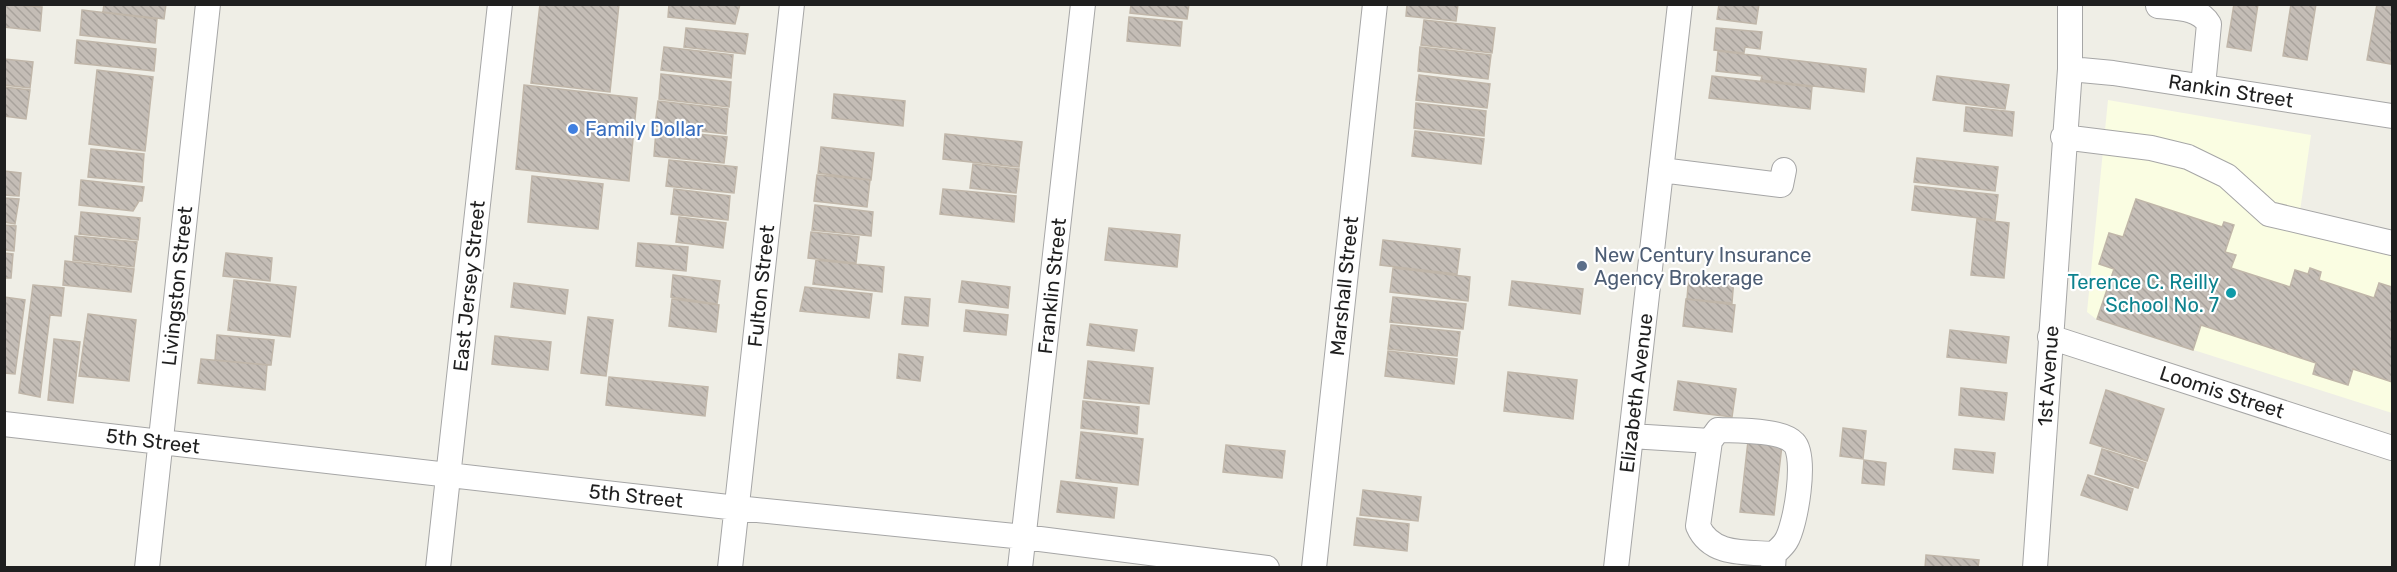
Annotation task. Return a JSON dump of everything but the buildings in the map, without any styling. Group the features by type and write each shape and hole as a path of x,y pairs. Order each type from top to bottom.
{"street":[{"name":"Livingston Street","path":"147,567 208,4"},
{"name":"East Jersey Street","path":"438,567 500,4"},
{"name":"Fulton Street","path":"730,567 792,4"},
{"name":"Franklin Street","path":"1020,567 1083,4"},
{"name":"Marshall Street","path":"1314,567 1375,4"},
{"name":"Elizabeth Avenue","path":"1616,567 1680,4"},
{"name":"1st Avenue","path":"2036,567 2063,137 2070,69 2070,4"},
{"path":"2158,6 2197,11 2205,16 2209,24 2203,86"},
{"name":"Rankin Street","path":"2070,69 2203,86 2392,116"},
{"path":"2063,137 2151,148 2188,156 2228,176 2269,214 2392,243"},
{"path":"1661,170 1781,185 1784,170"},
{"name":"Loomis Street","path":"2050,337 2392,448"},
{"name":"5th Street","path":"4,424 737,508 1023,537 1267,567"},
{"path":"1718,430 1780,435 1794,443 1802,457 1793,523 1787,540 1773,561 1717,549 1703,538 1698,526 1710,441 1718,430"},
{"path":"1631,436 1710,441"}],"shaded area":[{"path":"2108,100 2311,135 2299,218 2392,237 2392,413 2096,319 2087,312"}],"place":[{"name":"Family Dollar","path":"573,129"},
{"name":"New Century Insurance Agency Brokerage","path":"1582,266"},
{"name":"Terence C. Reilly School No. 7","path":"2231,293"}]}
